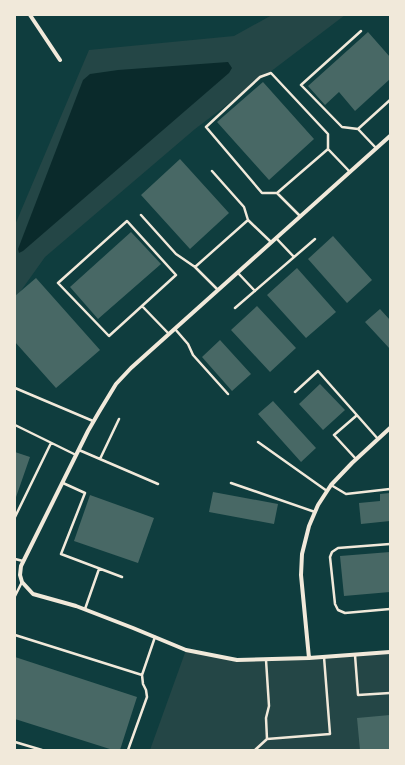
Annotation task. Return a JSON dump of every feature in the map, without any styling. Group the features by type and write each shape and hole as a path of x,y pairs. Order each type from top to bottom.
{"street":[{"path":"30,15 60,60"},
{"path":"390,136 175,328 131,368 116,384 76,455 23,561 20,575 22,582 33,594 85,610 186,650 237,660 309,658 390,652"},
{"path":"309,658 301,575 302,554 309,526 318,504 331,485 356,459 390,428"}],"lane":[{"path":"361,31 301,85 342,127 358,129 376,148"},
{"path":"328,149 277,193 262,193 206,127 260,77 272,73 328,134 328,149 350,172"},
{"path":"358,129 390,100"},
{"path":"212,171 244,207 248,220 271,242"},
{"path":"277,193 300,216"},
{"path":"141,215 176,254 195,267 218,290"},
{"path":"195,267 248,220"},
{"path":"127,221 176,275 142,306 108,336 58,282 127,221"},
{"path":"276,238 294,257"},
{"path":"235,308 315,239"},
{"path":"237,272 255,291"},
{"path":"142,306 169,334"},
{"path":"175,328 188,344 193,355 228,394"},
{"path":"295,392 318,372 378,439"},
{"path":"15,388 94,421"},
{"path":"356,416 334,435 356,459"},
{"path":"100,459 119,419"},
{"path":"15,425 76,455"},
{"path":"258,442 327,491"},
{"path":"15,517 52,443"},
{"path":"79,450 158,484"},
{"path":"62,483 85,493 61,554 122,577"},
{"path":"231,484 315,512"},
{"path":"331,485 346,494 390,489"},
{"path":"390,544 338,548 332,552 330,557 335,604 338,610 345,613 390,609"},
{"path":"15,559 23,561"},
{"path":"85,610 99,569"},
{"path":"15,596 22,582"},
{"path":"15,635 142,675"},
{"path":"128,750 146,698 146,690 143,684 142,675 155,637"},
{"path":"355,654 358,695 390,693"},
{"path":"255,750 267,739 330,734 324,657"},
{"path":"266,659 269,706 266,718 267,739"},
{"path":"15,742 42,750"}],"shaded area":[{"path":"272,15 345,15 195,129 45,257 15,299 15,225 89,50 234,36"},
{"path":"228,62 232,68 229,73 19,253 18,249 83,80 90,74 118,70"},
{"path":"186,650 237,660 390,652 390,750 150,750"}],"building":[{"path":"368,32 390,57 390,79 355,111 339,92 325,105 308,86"},
{"path":"263,82 314,139 269,180 217,122"},
{"path":"180,159 229,213 190,249 141,195"},
{"path":"131,232 161,264 98,319 70,287"},
{"path":"333,236 372,280 347,303 308,259"},
{"path":"297,268 336,312 306,338 267,295"},
{"path":"36,278 100,350 56,388 15,342 15,296"},
{"path":"257,306 296,348 270,372 231,330"},
{"path":"380,309 390,320 390,349 365,322"},
{"path":"220,340 251,374 232,391 202,357"},
{"path":"320,384 345,410 323,430 299,404"},
{"path":"273,401 316,448 301,462 258,414"},
{"path":"15,452 30,457 15,500"},
{"path":"213,492 278,504 274,524 209,512"},
{"path":"390,493 390,521 361,524 359,503 380,501 380,494"},
{"path":"90,495 154,518 138,563 74,541"},
{"path":"390,552 390,592 344,596 340,556"},
{"path":"15,657 137,697 120,750 113,750 15,719"},
{"path":"390,715 390,750 360,750 357,718"}]}
